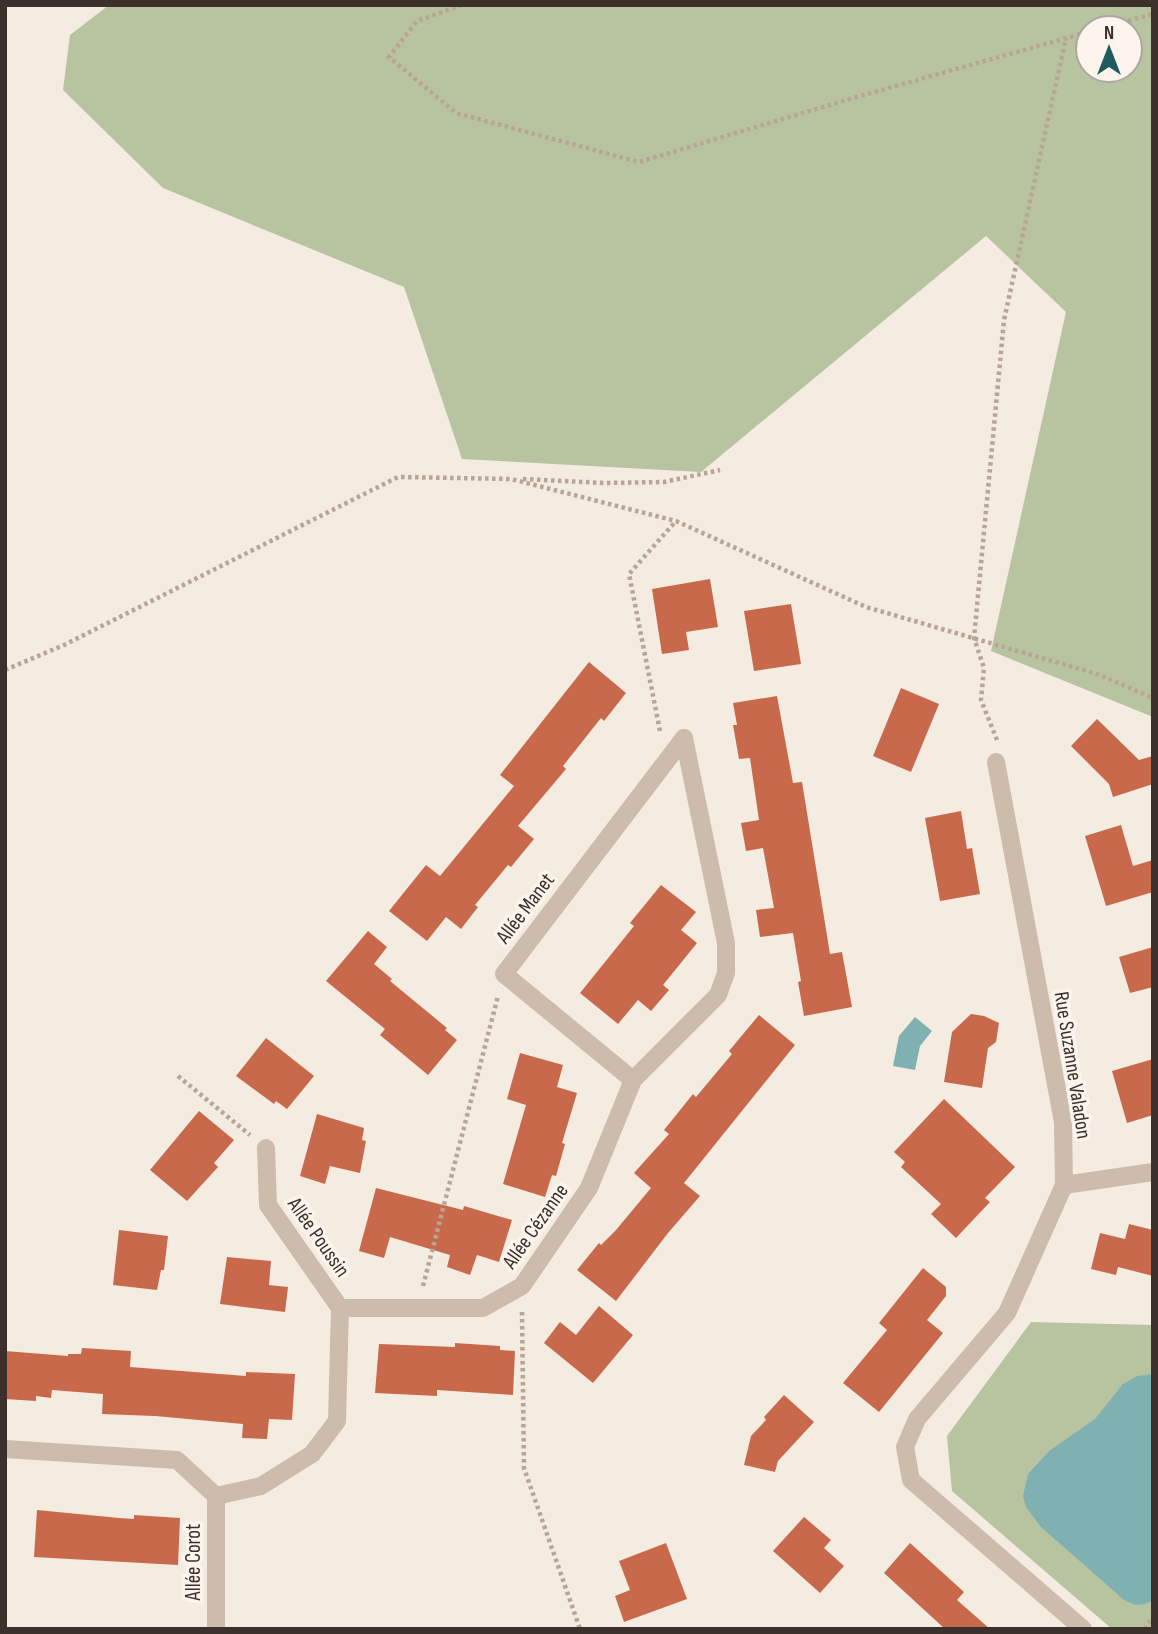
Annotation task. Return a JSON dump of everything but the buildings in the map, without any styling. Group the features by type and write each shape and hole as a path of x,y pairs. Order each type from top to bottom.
{"street":[{"name":"Allée Manet","path":"633,1080 504,974 684,738"},
{"name":"Allée Cézanne","path":"340,1308 483,1308 522,1286 589,1188 633,1080 718,995 726,973 726,943 684,738"},
{"name":"Rue Suzanne Valadon","path":"996,762 1063,1122 1064,1185 1007,1313 918,1419 905,1447 911,1480 1083,1629"},
{"name":"Allée Poussin","path":"266,1148 268,1205 340,1308"},
{"path":"1064,1185 1153,1172"},
{"path":"5,1450 177,1460 216,1496 261,1486 312,1454 337,1421 340,1308"},
{"name":"Allée Corot","path":"216,1496 216,1629"}],"path":[{"path":"463,5 417,21 389,57 456,113 639,162 1074,36"},
{"path":"996,762 998,737 981,700 984,668 974,638 1004,320 1066,38"},
{"path":"5,670 64,645 398,477 604,483 664,482 720,470"},
{"path":"511,479 676,521 866,607 1097,674 1153,698"},
{"path":"666,762 629,574 676,521"},
{"path":"418,1307 504,974"},
{"path":"178,1076 266,1148"},
{"path":"522,1286 524,1468 580,1629"},
{"path":"1145,1629 1153,1617"}],"green space":[{"path":"109,5 1153,5 1153,717 991,651 1066,312 986,236 701,472 462,459 404,287 163,188 63,90 70,35"},
{"path":"1031,1322 1153,1325 1153,1629 1112,1629 952,1491 947,1436"}],"water":[{"path":"915,1017 932,1031 920,1046 915,1070 893,1066 899,1036"},
{"path":"1153,1374 1153,1600 1138,1605 1123,1599 1041,1527 1026,1507 1023,1496 1028,1474 1049,1451 1095,1419 1123,1384 1137,1376"}]}
